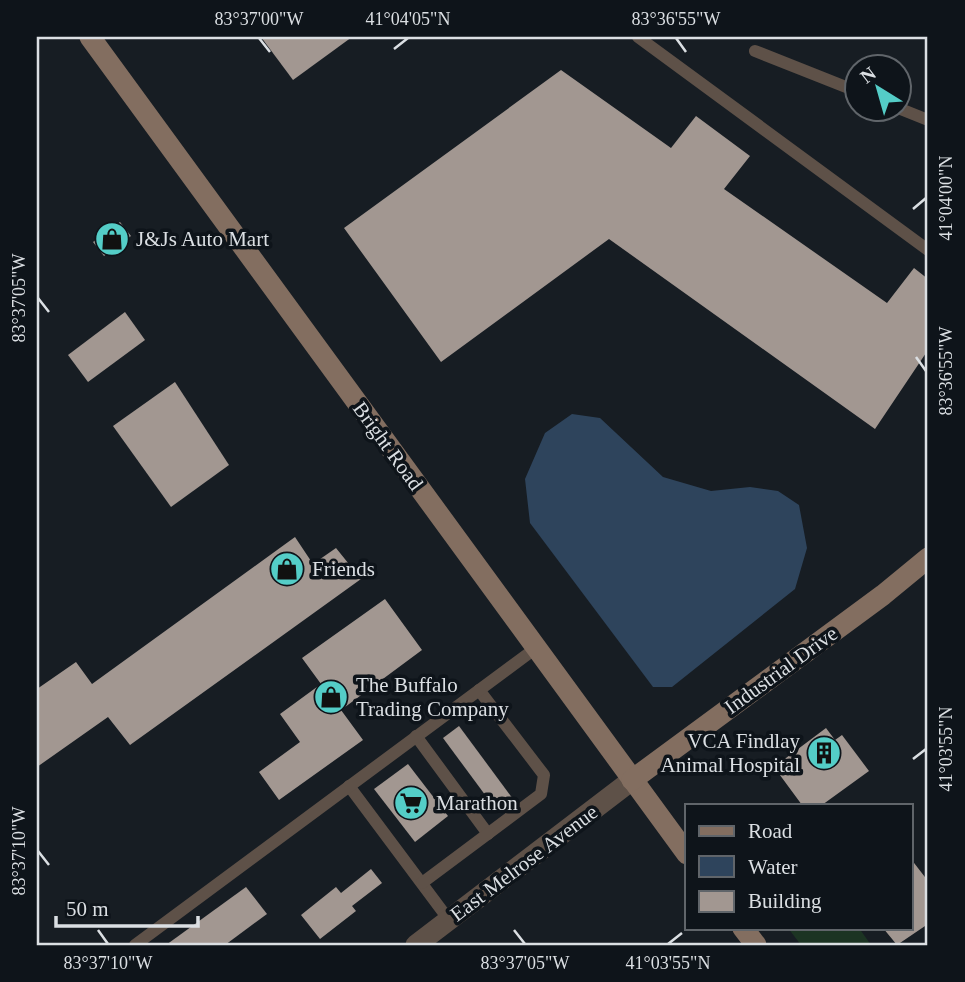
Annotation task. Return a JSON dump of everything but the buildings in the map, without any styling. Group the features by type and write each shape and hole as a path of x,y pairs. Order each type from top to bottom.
{"main road":[{"name":"Bright Road","path":"90,37 685,850"},
{"name":"Industrial Drive","path":"632,780 883,595 928,558"},
{"path":"745,930 756,945"}],"street":[{"name":"East Melrose Avenue","path":"416,945 632,780"}],"lane":[{"path":"638,37 928,250"},
{"path":"755,51 842,85"},
{"path":"135,945 536,649"},
{"path":"422,883 541,794 544,775 479,690"},
{"path":"416,736 488,834"},
{"path":"349,786 449,920"}],"green space":[{"path":"790,930 860,930 871,945 801,945"}],"water":[{"path":"572,414 600,418 663,477 711,491 750,487 778,491 799,505 807,548 795,589 672,687 653,687 530,523 525,479 545,433"}],"place":[{"name":"J&Js Auto Mart","path":"112,239"},
{"name":"Friends","path":"287,569"},
{"name":"The Buffalo Trading Company","path":"331,697"},
{"name":"VCA Findlay Animal Hospital","path":"824,753"},
{"name":"Marathon","path":"411,803"}]}
